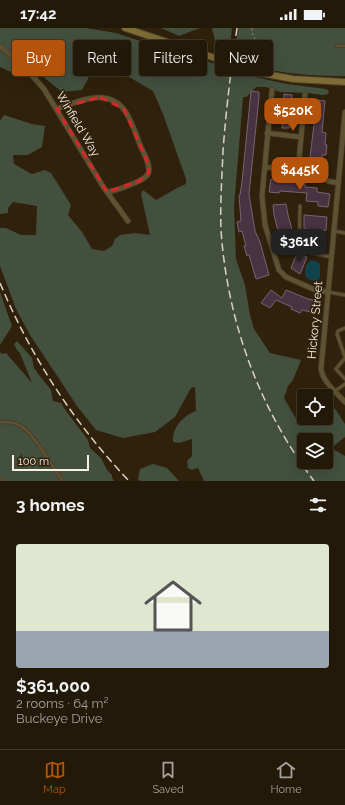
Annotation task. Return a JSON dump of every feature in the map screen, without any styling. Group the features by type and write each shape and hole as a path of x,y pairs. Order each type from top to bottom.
{"main road":[{"path":"126,28 260,73 293,79 345,82"}],"street":[{"name":"Winfield Way","path":"0,46 32,75 44,89 107,192 128,221"},
{"path":"272,90 262,196 264,223 279,270 286,277 313,290 328,292"},
{"path":"298,171 305,95"},
{"path":"57,108 81,100 100,97 108,99 120,106 128,116 147,161 149,173 146,177 139,181 107,192"},
{"name":"Hickory Street","path":"345,112 321,369 323,377 345,402"},
{"path":"267,133 300,137"},
{"path":"265,167 305,172 328,181 338,183"}],"lane":[{"path":"337,46 345,46"},
{"path":"300,206 300,238 303,247 307,252 313,254 331,256"},
{"path":"334,231 345,233"},
{"path":"328,292 345,295"},
{"path":"345,328 338,331 337,336 345,357 336,370 345,379"},
{"path":"335,391 345,384"},
{"path":"0,422 11,422 22,426 63,481"}],"path":[{"path":"252,28 252,36 255,40"}],"highlighted area":[{"path":"100,97 124,109 147,161 149,173 139,181 107,192 57,109"}],"green space":[{"path":"0,28 86,28 116,33 139,41 139,76 207,76 207,61 215,64 215,76 251,76 287,84 326,89 329,91 328,94 322,95 280,92 266,87 256,87 246,97 243,97 234,207 236,259 245,285 254,329 270,353 301,360 293,380 288,386 284,398 297,420 297,425 333,425 333,407 345,424 345,437 333,446 333,433 297,433 297,469 333,469 333,449 345,456 345,481 204,481 198,468 192,470 188,468 187,461 192,456 192,439 179,443 173,442 174,431 180,422 187,415 196,411 195,387 191,388 175,417 155,432 123,438 96,430 77,406 30,335 16,309 0,266 0,228 6,228 21,235 36,235 37,206 13,202 8,208 8,213 0,214 0,121 4,115 32,124 45,126 42,147 28,155 13,155 14,164 32,174 45,170 51,173 71,205 68,215 82,232 92,249 104,251 112,246 115,239 120,235 135,233 150,235 141,194 143,190 156,200 186,184 186,179 163,114 153,91 127,76 131,76 131,40 73,40 73,76 89,76 82,90 62,92 42,76 65,76 65,40 12,40 11,72 0,67"},
{"path":"161,28 200,28 179,36"},
{"path":"212,28 232,28 231,40 215,41"},
{"path":"238,28 345,28 345,76 296,74 273,70 273,40 236,40"},
{"path":"0,292 12,326 0,345"},
{"path":"17,341 32,358 34,368 51,390 53,401 61,403 88,440 90,448 101,458 107,470 112,475 114,481 0,481 0,352 2,354 6,353 32,383 20,353 14,344"},
{"path":"153,464 167,468 179,481 140,481 138,479 140,469"}],"water":[{"path":"311,260 320,264 320,277 318,281 310,280 306,277 305,272 307,264"}],"building":[{"path":"251,91 259,92 259,97 249,194 255,231 260,242 269,275 256,279 249,255 247,256 244,246 246,246 242,231 239,232 237,222 241,221 239,195 242,182"},
{"path":"284,94 292,95 289,128 282,128"},
{"path":"317,100 325,101 322,132 326,133 325,145 327,145 326,155 322,155 321,166 309,165"},
{"path":"271,179 305,182 305,187 317,188 317,192 330,194 328,207 318,206 318,202 306,201 307,193 280,191 279,193 269,192"},
{"path":"286,204 298,251 284,255 273,205"},
{"path":"304,215 327,217 326,230 323,231 322,247 306,246 307,229 304,229"},
{"path":"297,253 307,257 300,274 291,268"},
{"path":"271,290 282,298 286,290 308,299 318,301 315,313 302,310 300,313 291,309 292,307 276,300 270,308 261,303"}],"railway":[{"path":"237,28 223,151 221,230 224,264 230,297 239,330 249,362 262,394 294,453 314,481"},
{"path":"0,283 26,337 56,388 90,436 129,481"}]}
